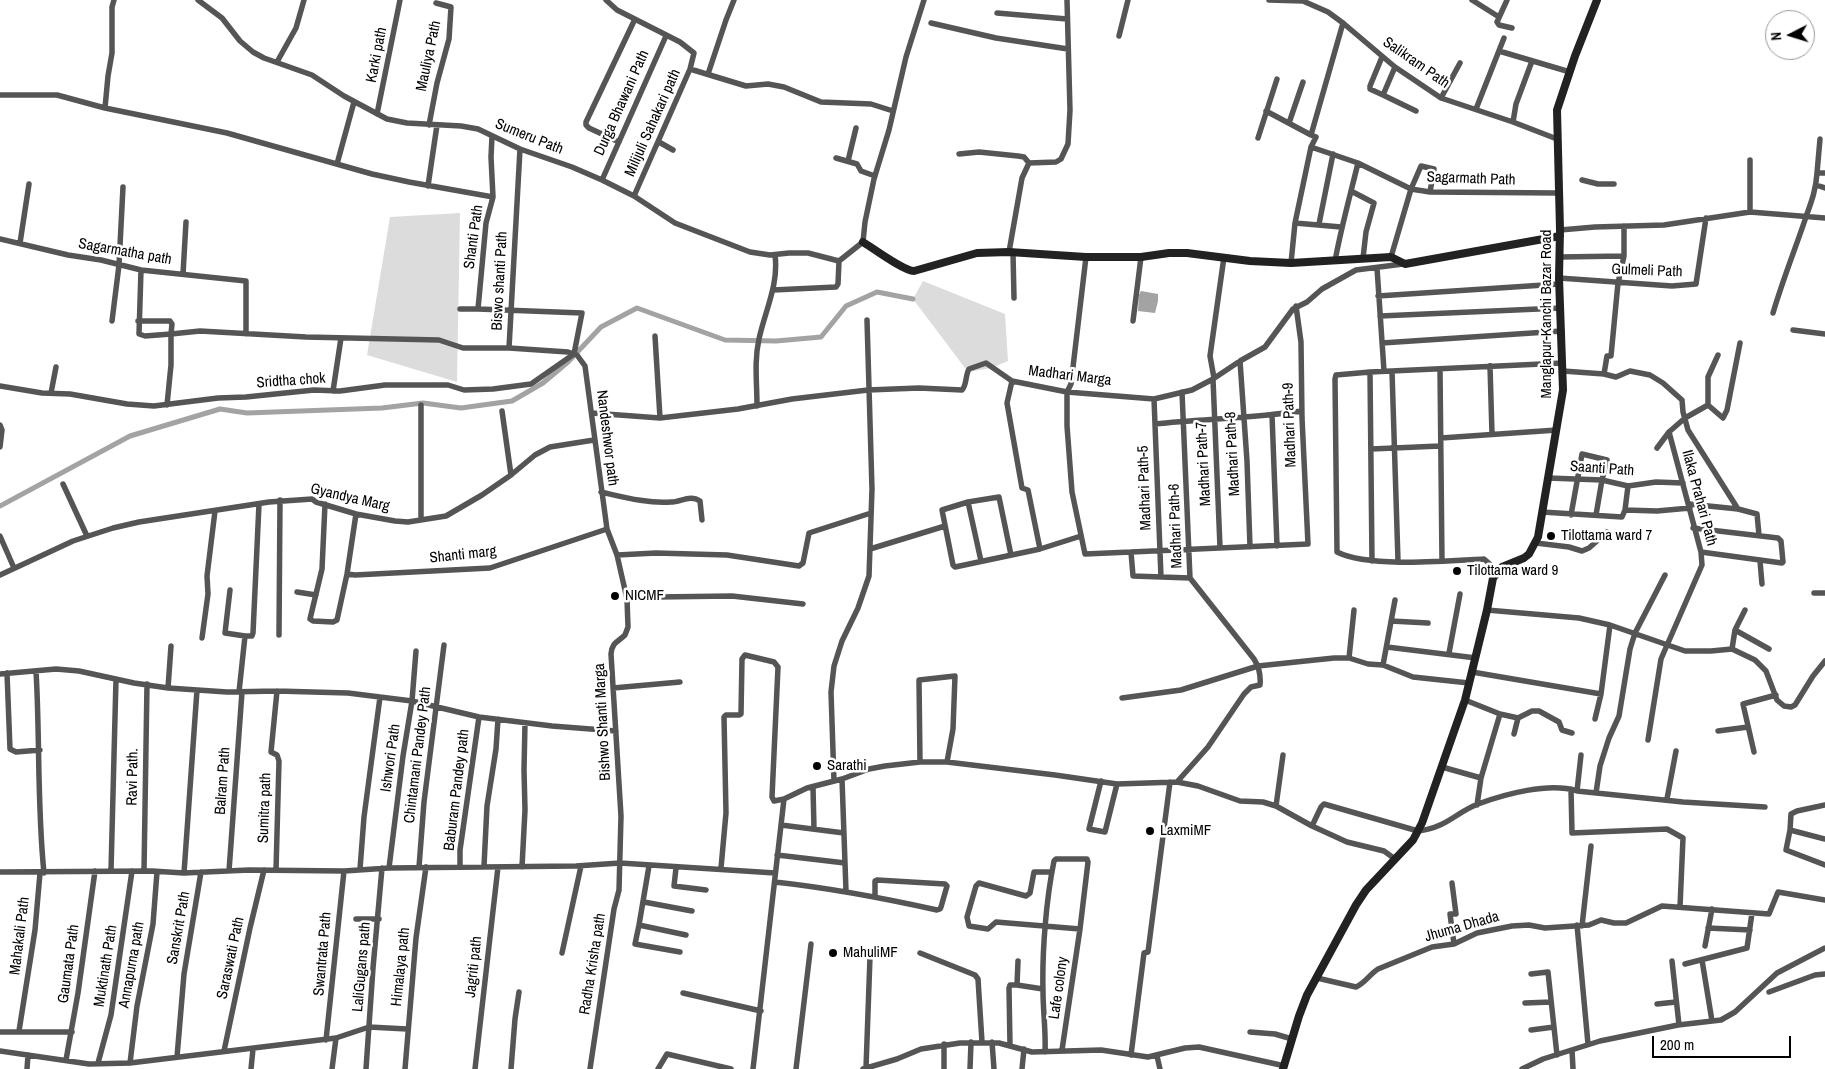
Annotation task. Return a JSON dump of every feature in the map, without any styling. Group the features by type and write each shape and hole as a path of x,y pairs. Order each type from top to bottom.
{"street":[{"path":"105,108 112,53 112,7 114,0"},
{"name":"Sumeru Path","path":"198,0 222,18 246,47 264,58 312,75 354,102 377,114 400,122 474,128 520,149 572,167 602,180 634,196 675,223 750,252 775,255 808,253 838,261"},
{"path":"277,62 296,28 304,0"},
{"name":"Karki path","path":"377,114 400,0"},
{"path":"606,0 617,10 666,36"},
{"path":"708,74 734,0"},
{"path":"773,290 836,287 838,284 838,261 863,242 865,222 875,176 889,130 906,56 924,0"},
{"path":"1029,164 1056,162 1061,159 1068,144 1070,110 1067,0"},
{"path":"1119,36 1128,0"},
{"name":"Salikram Path","path":"1269,0 1304,1 1328,12 1395,67 1441,98 1557,139"},
{"path":"1472,0 1499,17"},
{"path":"1508,0 1497,22 1499,25 1512,28"},
{"name":"Manglapur-Kanchi Bazar Road","path":"1536,543 1563,390 1559,281 1558,107 1597,0"},
{"name":"Mauliya Path","path":"429,125 436,83 449,39 451,8 436,3"},
{"path":"997,12 1067,18"},
{"path":"619,142 589,128 586,122 635,19"},
{"path":"931,23 996,38 1068,49"},
{"path":"1311,135 1343,23"},
{"name":"Milijuli Sahakari path","path":"634,196 693,60 694,54 691,49 666,36"},
{"name":"Durga Bhawani Path","path":"602,180 666,36"},
{"path":"1476,109 1504,38"},
{"path":"1499,51 1570,72"},
{"path":"1382,57 1370,88 1416,110"},
{"path":"1513,122 1516,104 1532,61"},
{"path":"1441,98 1460,63"},
{"path":"1383,95 1395,67"},
{"path":"690,69 746,86 768,84 784,87 821,102 871,104 893,111"},
{"path":"1258,138 1277,79"},
{"path":"1289,123 1303,82"},
{"path":"0,95 51,94 105,108 227,133 372,174 493,197"},
{"path":"337,164 354,102"},
{"path":"1266,111 1316,137 1311,147 1294,223 1291,263"},
{"path":"428,186 437,125"},
{"path":"848,161 856,128"},
{"name":"Shanti Path","path":"478,309 486,223 493,197 492,136"},
{"path":"1773,313 1814,197 1820,139"},
{"path":"659,142 673,150"},
{"name":"Sagarmath Path","path":"1311,147 1358,163 1411,189 1430,192 1559,193"},
{"name":"Biswo shanti Path","path":"520,149 509,348 560,350 574,354"},
{"path":"959,154 982,152 1018,156 1024,157 1029,164"},
{"path":"1319,224 1333,154"},
{"path":"836,158 857,164 864,172 875,176"},
{"path":"1750,160 1750,212"},
{"path":"1335,261 1341,227 1358,163"},
{"path":"1014,298 1011,253 1022,178 1029,164"},
{"path":"1391,257 1411,189 1421,166 1434,169 1430,192"},
{"path":"1817,173 1825,173"},
{"path":"1582,180 1601,184 1614,184"},
{"path":"20,243 29,184"},
{"path":"1816,185 1825,188"},
{"path":"112,322 119,265 123,187"},
{"path":"1352,191 1374,203 1366,232 1364,258"},
{"path":"863,242 910,271 919,271 977,253 1086,257 1141,257 1169,253 1200,254 1291,263 1391,257 1405,264 1595,226 1664,225 1750,212 1825,218"},
{"name":"Gulmeli Path","path":"1378,296 1559,281 1672,286 1697,284 1706,218"},
{"path":"183,274 186,222"},
{"path":"1294,223 1341,227"},
{"path":"1604,374 1607,356 1611,356 1618,283 1624,256 1624,226"},
{"name":"Sagarmatha path","path":"0,239 141,270 246,281 246,334"},
{"path":"757,406 756,358 758,340 773,290 775,255"},
{"path":"1559,257 1624,256"},
{"path":"1086,257 1071,384 1068,392 1067,426 1072,492 1086,554 1277,546 1272,415"},
{"path":"1134,321 1141,257"},
{"name":"Madhari Path-7","path":"1220,547 1214,378 1210,356 1224,257"},
{"name":"Madhari Marga","path":"592,413 660,418 868,390 919,388 962,390 965,387 966,374 969,369 986,363 1012,382 1039,388 1154,398 1198,388 1265,347 1296,306 1306,302 1322,289 1356,270 1405,264"},
{"path":"1377,268 1384,371"},
{"path":"141,270 138,321 138,332 141,336 200,331 341,338 439,340 462,348 509,348"},
{"name":"Madhari Path-9","path":"1277,546 1308,544 1301,342 1296,306"},
{"path":"1380,316 1561,308"},
{"path":"460,309 510,309 582,313 574,354"},
{"path":"834,781 832,682 838,653 869,576 872,462 866,320"},
{"path":"138,321 170,321 172,324 167,405"},
{"path":"1793,330 1825,334"},
{"path":"1382,343 1562,331"},
{"path":"655,336 660,418"},
{"path":"333,391 341,338"},
{"path":"1718,354 1708,377 1708,405 1723,418 1727,410 1740,343"},
{"name":"Sridtha chok","path":"0,386 70,394 139,406 167,405 196,400 303,391 333,391 398,385 448,386 467,390 523,386 537,380 574,354"},
{"name":"Nandeshwor path","path":"574,354 584,366 607,529"},
{"name":"Madhari Path-8","path":"1240,361 1250,547"},
{"path":"1490,366 1492,434"},
{"path":"1498,571 1484,559 1442,561 1372,560 1345,556 1337,552 1334,384 1336,375 1490,366 1563,367 1616,377 1632,371 1650,375 1682,400 1688,430 1738,508"},
{"path":"51,393 56,367"},
{"path":"1440,369 1442,561"},
{"path":"1392,371 1398,561"},
{"path":"1370,372 1372,560"},
{"path":"1012,382 1007,403 1022,488 1028,489 1040,549"},
{"name":"Madhari Path-6","path":"1182,392 1185,421 1190,578 1258,666"},
{"name":"Madhari Path-5","path":"1154,398 1161,577"},
{"path":"421,405 421,520"},
{"path":"1657,448 1668,432 1685,418 1708,405"},
{"path":"502,411 511,475"},
{"path":"1155,424 1302,411"},
{"path":"0,425 2,430 0,447"},
{"path":"1441,438 1557,430"},
{"name":"Ilaka Prahari Path","path":"1648,740 1661,659 1702,565 1701,552 1668,432"},
{"name":"Gyandya Marg","path":"0,575 87,536 139,522 280,500 312,499 316,502 356,514 395,521 408,522 446,516 482,495 511,475 535,455 550,447 594,440"},
{"path":"1371,449 1440,446"},
{"path":"1571,514 1582,454 1607,460 1596,516"},
{"name":"Saanti Path","path":"1548,478 1602,480 1628,486 1656,482 1683,483"},
{"path":"63,484 87,536"},
{"path":"1542,512 1622,517 1625,510 1628,486"},
{"path":"602,492 644,501 671,502 695,498 700,502 702,520"},
{"path":"1011,555 999,497 968,502 943,509 942,512 955,567 1040,549 1081,536"},
{"path":"279,635 280,500"},
{"path":"968,502 981,561"},
{"name":"Balram Path","path":"229,871 245,636 252,636 253,633 259,504"},
{"path":"325,504 322,570 311,620 336,621 347,574 356,514"},
{"path":"1625,510 1657,511 1689,506 1738,508 1757,514 1759,535"},
{"path":"202,638 208,594 207,576 215,510"},
{"path":"617,555 656,553 727,555 799,566 802,563 809,533 871,513"},
{"path":"870,549 945,526"},
{"path":"1693,528 1780,539 1783,562 1760,561 1701,552"},
{"name":"Bishwo Shanti Marga","path":"607,529 617,555 627,600 628,627 626,635 614,642 611,647 621,816 620,863"},
{"name":"Shanti marg","path":"347,574 490,568 607,529"},
{"path":"870,957 864,1068 921,1049 944,1044 971,1042 992,1042 1032,1052 1101,1050 1148,1057 1199,1046 1284,1067 1302,1007 1361,898 1413,840 1418,831 1465,700 1487,610 1491,584 1498,571 1502,566 1530,554 1536,543 1569,547 1582,551 1589,548 1607,532"},
{"path":"0,536 14,568"},
{"path":"1131,552 1133,576 1190,578"},
{"path":"1760,561 1762,584"},
{"path":"1596,793 1600,766 1609,738 1620,716 1630,649 1635,633 1665,575"},
{"path":"230,590 226,633 245,636"},
{"path":"296,592 316,595"},
{"path":"1814,593 1825,593"},
{"path":"1449,653 1460,594"},
{"path":"627,600 657,597 732,596 803,604"},
{"path":"1383,665 1395,600"},
{"path":"1350,658 1354,610"},
{"path":"1487,610 1578,618 1610,624 1630,633 1635,633 1685,651 1732,649 1755,660 1766,671 1777,700 1790,708 1795,705 1825,661"},
{"path":"1732,649 1735,630 1744,610"},
{"path":"1391,621 1428,623"},
{"path":"1595,719 1601,694 1610,624"},
{"path":"1735,630 1769,649"},
{"name":"Chintamani Pandey Path","path":"419,867 424,802 444,645"},
{"path":"168,688 171,646"},
{"path":"1386,647 1449,653 1476,658"},
{"name":"Ishwori Path","path":"386,868 412,701 416,651"},
{"path":"721,868 726,813 724,717 726,715 739,716 741,714 742,659 745,654 774,662 778,667 772,798 774,801 813,787 885,766 920,762 947,762 1101,781 1177,782 1198,786 1240,801 1263,802 1276,806 1312,826 1347,842 1384,851 1395,859"},
{"path":"1122,698 1181,690 1258,666 1286,662 1350,658 1368,664 1383,665 1413,677 1469,683"},
{"path":"1177,782 1208,748 1244,694 1251,687 1260,685 1261,679 1258,666"},
{"path":"0,674 66,669 168,688 240,692 348,693 412,701 479,717 616,731"},
{"name":"Mahakali Path","path":"19,1031 42,873 40,750 36,671"},
{"path":"1472,672 1601,694"},
{"path":"7,673 10,749 16,752 40,750"},
{"path":"920,762 919,680 955,676 953,729 947,762"},
{"path":"111,871 116,679"},
{"path":"613,688 680,682"},
{"name":"Ravi Path.","path":"144,871 147,684"},
{"path":"184,873 197,690"},
{"name":"Sumitra path","path":"276,870 279,761 277,755 271,752 277,691"},
{"path":"1754,752 1743,706 1744,703 1776,695"},
{"path":"360,869 364,817 380,697"},
{"path":"1465,700 1500,714 1518,718 1532,711 1539,710 1559,722 1562,730 1572,733"},
{"path":"1477,805 1481,778 1500,714"},
{"name":"Baburam Pandey path","path":"460,867 460,850 479,717"},
{"path":"1514,734 1518,718"},
{"path":"484,866 487,806 496,749 498,719"},
{"path":"522,867 526,723"},
{"path":"1718,731 1748,727"},
{"path":"1667,800 1676,751"},
{"path":"1276,806 1283,755"},
{"path":"1581,755 1574,790 1572,833 1667,829 1683,838 1680,907"},
{"path":"1442,767 1481,778"},
{"path":"842,779 846,891"},
{"path":"1101,781 1089,829 1105,832 1115,782"},
{"path":"1131,1055 1144,953 1148,952 1170,782"},
{"path":"813,787 814,829"},
{"path":"1312,826 1324,804 1418,831 1437,828 1477,805 1532,790 1548,788 1683,802 1765,807"},
{"path":"753,1069 784,799"},
{"path":"1825,805 1796,811 1791,814 1786,850 1825,865"},
{"path":"781,824 844,833"},
{"path":"1790,830 1825,840"},
{"path":"1588,1044 1579,925 1591,846"},
{"path":"777,855 845,863"},
{"name":"Lafe colony","path":"1052,872 1054,859 1087,859 1088,862 1062,1050"},
{"path":"0,872 144,871 184,873 264,870 344,871 419,867 581,866 620,863 676,868 721,868 775,872"},
{"name":"Radha Krisha path","path":"590,1069 614,909 619,890 620,863"},
{"path":"562,953 581,866"},
{"path":"649,866 640,925 635,944 680,952"},
{"name":"Himalaya path","path":"405,1069 416,938 426,867"},
{"name":"Jagriti path","path":"475,1069 498,867"},
{"name":"LaliGugans path","path":"366,1069 373,968 386,868"},
{"path":"676,868 674,886 706,890"},
{"name":"Saraswati Path","path":"224,1052 264,870"},
{"name":"Gaumata Path","path":"66,1060 72,1032 95,871"},
{"name":"Muktinath Path","path":"98,1064 111,1015 132,871"},
{"name":"Swantrata Path","path":"326,1040 344,871"},
{"name":"Annapurna path","path":"130,1063 137,1006 153,924 157,872"},
{"name":"Sanskrit Path","path":"177,1057 182,989 201,872"},
{"path":"1046,1052 1043,988 1046,927 1052,872 1034,872 1030,894 1026,896 979,883 976,886 967,917 968,926 984,929 990,928 996,922 1046,927 1080,929"},
{"path":"775,882 846,891 940,909 947,886 945,884 877,880 875,882 875,896"},
{"path":"1452,883 1456,914 1450,914 1454,944"},
{"path":"1684,964 1747,948 1752,913 1769,914 1778,892 1825,900"},
{"path":"644,902 692,911"},
{"name":"Jhuma Dhada","path":"1316,978 1356,988 1363,984 1372,973 1432,947 1454,944 1477,934 1512,926 1529,925 1545,928 1589,925 1601,920 1626,923 1656,907 1662,906 1752,913"},
{"path":"1705,946 1712,909"},
{"path":"356,919 378,919"},
{"path":"640,925 686,935"},
{"path":"1708,928 1750,930"},
{"path":"796,1069 810,944"},
{"path":"1522,1069 1542,1059 1588,1044 1634,1033 1721,1020 1735,1012 1776,973 1825,948"},
{"path":"920,953 975,975 978,979 982,1042"},
{"path":"1017,985 1018,960"},
{"path":"1702,960 1712,1021"},
{"path":"1672,961 1679,1025"},
{"path":"1531,974 1548,972 1558,1055"},
{"path":"1768,992 1815,975 1825,974"},
{"path":"1010,1045 1010,985 1043,988"},
{"path":"511,1069 519,992"},
{"path":"683,993 761,1011"},
{"path":"1525,1003 1551,1002"},
{"path":"1657,1004 1676,1002"},
{"path":"0,1051 66,1060 88,1066 98,1064 114,1066 326,1040 369,1027 407,1028"},
{"path":"1531,1030 1554,1027"},
{"path":"0,1032 72,1032"},
{"path":"1250,1032 1275,1034 1292,1039"},
{"path":"332,1069 336,1038"},
{"path":"970,1069 971,1042"},
{"path":"992,1042 994,1069"},
{"path":"944,1044 944,1069"},
{"path":"251,1069 253,1049"},
{"path":"1022,1069 1024,1049"},
{"path":"1572,1050 1573,1069"},
{"path":"658,1069 667,1054 731,1069"},
{"path":"27,1069 28,1055"},
{"path":"1157,1056 1160,1069"},
{"path":"57,1069 58,1060"},
{"path":"142,1069 143,1061"}],"shaded area":[{"path":"460,213 457,382 367,355 390,217"},
{"path":"923,281 1005,314 1008,361 991,368 968,372 913,299"},
{"path":"1141,291 1158,294 1155,313 1138,311"}],"waterway":[{"path":"0,506 130,436 220,409 247,413 382,408 423,403 461,408 512,401 543,383 568,362 601,327 637,308 725,340 776,341 821,337 846,306 877,292 913,299"}],"place":[{"name":"Tilottama ward 7","path":"1551,536"},
{"name":"Tilottama ward 9","path":"1457,571"},
{"name":"NICMF","path":"615,596"},
{"name":"Sarathi","path":"817,766"},
{"name":"LaxmiMF","path":"1150,831"},
{"name":"MahuliMF","path":"833,953"}]}
